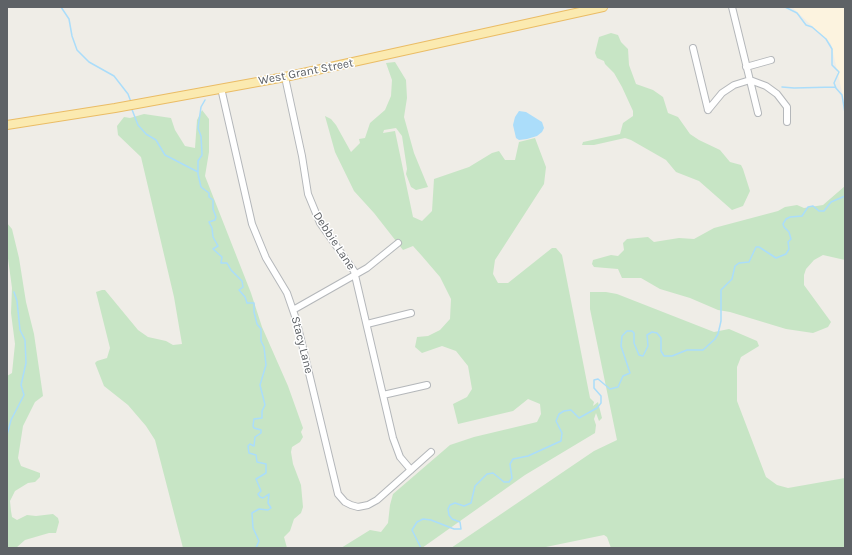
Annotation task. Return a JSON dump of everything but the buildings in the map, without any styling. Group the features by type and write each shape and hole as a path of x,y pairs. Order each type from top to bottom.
{"main road":[{"name":"West Grant Street","path":"7,125 115,108 285,77 603,7"}],"street":[{"path":"732,7 758,113"},
{"path":"693,48 708,110 722,93 734,85 750,80 766,86 777,94 787,107 786,122"},
{"path":"746,67 772,60"},
{"name":"Debbie Lane","path":"285,77 310,201 320,223 351,264 356,275 395,444 400,456 411,470"},
{"name":"Stacy Lane","path":"221,88 255,232 266,258 283,285 293,310 335,487 340,498 348,504 358,507 368,505 377,500 431,452"},
{"path":"293,310 356,275 377,261 398,243"},
{"path":"367,324 411,313"},
{"path":"383,395 427,385"}],"shaded area":[{"path":"792,7 845,7 845,105 831,44"}],"green space":[{"path":"611,33 618,35 621,42 628,49 629,65 636,84 653,90 663,97 668,113 678,117 690,134 720,150 730,162 741,165 750,191 743,206 732,210 699,181 676,172 666,160 631,140 625,138 594,145 582,145 583,142 620,134 623,123 633,116 633,111 614,73 604,61 597,58 595,53 599,37"},
{"path":"395,62 406,80 407,98 404,117 414,153 428,187 416,190 411,187 406,174 407,169 402,136 396,128 384,130 383,133 395,131 413,217 422,221 432,211 434,179 469,167 492,153 499,151 505,160 515,160 519,142 535,138 546,167 544,184 495,260 493,274 498,283 508,283 552,248 556,248 562,255 590,398 594,402 593,406 598,402 602,418 599,421 596,413 594,419 596,425 595,433 525,475 422,548 341,548 370,530 381,532 388,523 393,494 450,445 474,437 537,422 541,414 540,404 528,399 513,411 458,424 453,404 467,397 472,389 468,366 456,351 442,346 422,353 415,347 417,337 428,336 440,330 450,319 451,299 440,277 422,256 413,246 403,250 374,213 354,191 335,152 325,116 331,119 336,125 351,152 360,143 359,139 365,138 370,123 385,110 391,96 392,80 386,63"},
{"path":"202,110 209,119 209,152 205,176 251,293 262,327 288,386 303,428 301,432 303,437 300,442 292,447 291,452 293,464 301,485 303,507 301,513 294,519 290,531 284,537 287,548 183,548 155,440 146,426 128,405 104,386 95,363 107,358 110,348 96,292 102,290 105,290 138,330 148,337 166,341 173,345 182,344 174,297 141,157 118,135 117,126 124,117 130,118 144,114 171,118 175,130 185,146 195,148 197,120"},
{"path":"845,186 845,260 823,255 814,260 806,269 804,275 804,285 831,322 828,327 813,333 786,329 730,312 718,310 690,298 660,289 641,278 622,278 618,269 594,267 592,264 593,260 611,255 618,256 624,250 623,243 627,239 648,237 654,242 679,238 694,239 714,228 778,211 785,207 797,205 804,208 823,205"},
{"path":"7,223 12,229 19,258 26,302 34,334 43,396 35,402 23,426 18,458 21,466 40,473 40,477 35,482 28,483 15,491 10,501 12,517 17,520 27,515 36,516 53,514 58,518 59,522 56,533 49,533 25,540 16,548 7,548 7,376 12,373 15,344 11,313 12,288 7,251"},
{"path":"590,292 617,294 714,332 729,329 757,341 759,346 741,357 737,367 737,401 766,477 777,485 788,488 845,478 845,548 611,548 607,537 604,535 541,548 451,548 594,451 617,440 590,309"}],"water":[{"path":"519,111 526,112 542,122 544,128 542,132 537,136 527,139 519,140 516,138 513,125 515,117"}],"waterway":[{"path":"61,7 69,19 72,36 77,50 89,62 114,76 128,94 131,102"},
{"path":"785,7 797,13 806,25 812,27 826,39 832,49 832,65 839,72 834,83 836,88"},
{"path":"782,87 835,87 842,95 845,113"},
{"path":"205,100 201,107 198,128 201,136 202,155 198,161 198,174 201,187 209,193 209,197 213,200 213,209 216,217 215,220 209,222 212,228 213,237 218,246 213,249 222,257 221,263 227,263 231,270 242,281 243,287 239,290 245,297 247,303 254,303 254,312 257,324 261,329 261,341 264,347 266,365 260,385 265,405 262,411 262,418 254,419 253,426 254,428 261,430 261,433 255,437 254,446 250,444 248,446 249,453 256,455 257,462 266,464 266,473 256,479 261,491 258,494 263,498 269,494 268,503 271,508 268,510 259,509 252,513 253,528 259,541 256,548"},
{"path":"131,107 138,125 146,134 156,140 165,155 198,172"},
{"path":"421,548 412,530 417,522 423,519 431,520 454,529 461,529 460,522 452,519 449,515 448,509 450,505 455,503 464,506 471,503 475,486 487,474 493,473 504,482 509,482 512,478 510,464 513,459 528,456 561,441 562,433 556,421 559,414 564,411 571,410 579,418 597,408 601,403 601,396 594,388 594,380 598,379 610,389 618,387 623,376 630,373 621,346 622,336 627,331 632,331 634,333 634,343 639,355 643,356 648,346 647,335 652,332 657,333 661,338 661,351 664,356 672,356 687,350 703,350 715,339 718,334 721,321 721,290 732,279 735,266 739,263 749,262 756,247 759,247 776,258 786,254 789,249 788,242 791,239 789,232 783,224 786,219 790,217 802,216 808,207 813,206 819,211 824,211 831,202 845,196"},
{"path":"7,435 11,420 24,395 21,385 26,363 25,340 20,330 17,301 14,292"}]}
